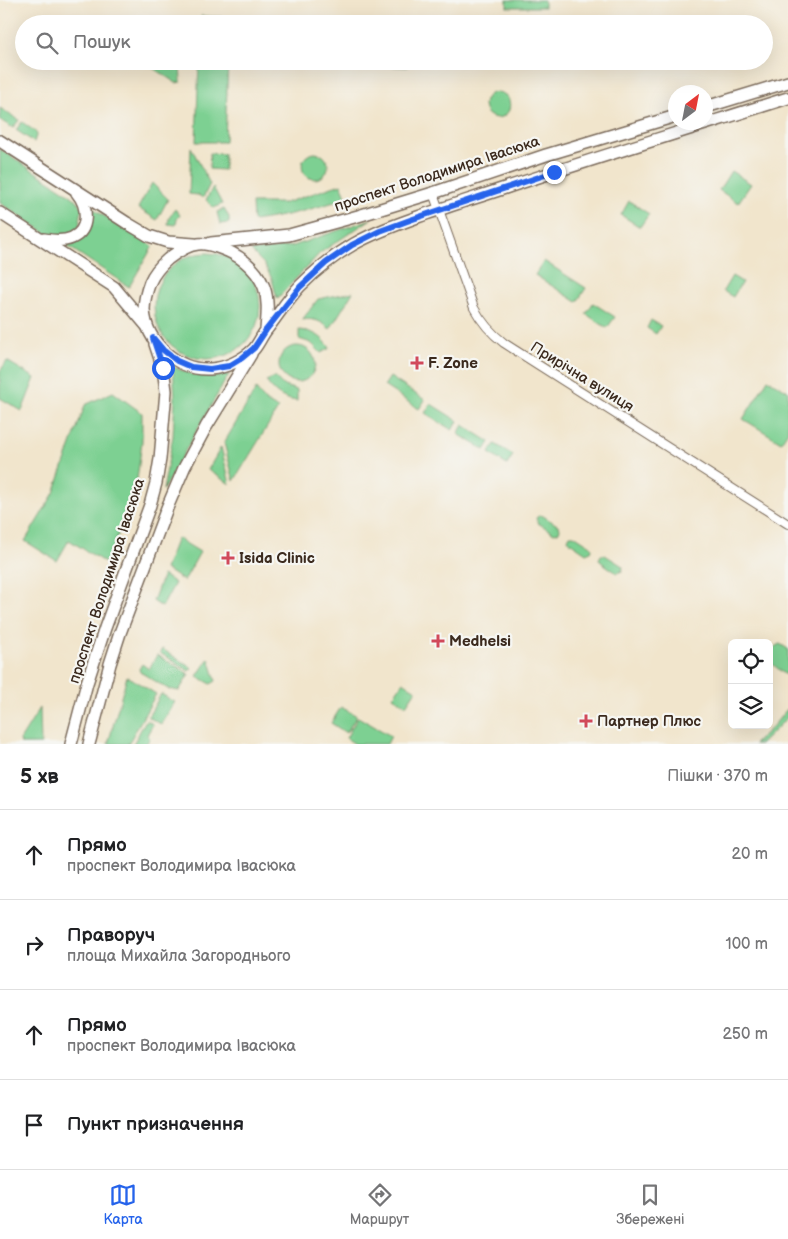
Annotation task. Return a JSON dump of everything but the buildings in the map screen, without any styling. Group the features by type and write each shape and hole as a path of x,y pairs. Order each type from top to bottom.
{"main road":[{"path":"713,105 788,82"},
{"path":"0,213 114,288 128,303 163,350 177,361 191,367 210,369 229,366 242,358 254,348 300,287 326,263 352,245 380,231 788,98"},
{"name":"проспект Володимира Івасюка","path":"200,244 289,235 433,193 546,155 668,118"},
{"path":"0,141 149,236 168,242 200,244 225,249 241,258 255,271 264,288 268,306 266,330"},
{"path":"40,239 65,240 74,238 80,233 86,218 84,205 73,188"},
{"path":"150,332 144,310 151,279 161,265 177,252 200,244"},
{"name":"проспект Володимира Івасюка","path":"71,744 104,628 150,505 156,482 166,391 163,368 150,332"},
{"name":"проспект Володимира Івасюка","path":"89,744 120,633 167,508 184,468 254,348"}],"street":[{"name":"Прирічна вулиця","path":"433,193 474,308 481,322 493,335 788,524"}],"green space":[{"path":"507,0 544,0 544,7 507,7"},
{"path":"156,70 180,70 181,82 176,83"},
{"path":"199,70 228,70 225,142 196,142"},
{"path":"497,92 506,96 510,105 506,114 497,118 488,114 484,105 488,96"},
{"path":"0,108 19,120 13,128 0,120"},
{"path":"22,122 37,133 34,142 16,130"},
{"path":"191,147 210,184 203,198 198,195 189,194"},
{"path":"0,149 78,201 82,209 79,227 68,236 50,236 0,203"},
{"path":"210,153 224,154 224,170 209,169"},
{"path":"315,153 324,157 328,166 324,175 315,179 306,175 302,166 306,157"},
{"path":"731,171 751,184 738,203 719,190"},
{"path":"152,183 168,199 157,220 138,208"},
{"path":"341,184 347,198 300,212 253,221 252,203 285,203"},
{"path":"213,187 222,204 214,208 206,200"},
{"path":"629,201 649,214 640,227 621,215"},
{"path":"90,207 153,246 129,287 66,245 91,216"},
{"path":"175,209 180,215 176,225 168,224 169,218"},
{"path":"224,209 229,217 229,223 220,224 217,212"},
{"path":"371,219 320,253 277,299 272,279 264,264 251,251 293,246"},
{"path":"207,253 227,257 244,269 256,286 260,306 256,326 244,343 227,355 207,359 187,355 170,343 158,326 154,306 158,286 170,269 187,257"},
{"path":"544,261 586,288 577,302 535,275"},
{"path":"732,276 742,282 733,297 723,291"},
{"path":"353,292 330,329 317,321 310,319 302,320 318,299"},
{"path":"593,303 615,317 607,328 586,314"},
{"path":"651,320 661,326 656,334 647,328"},
{"path":"299,330 317,335 330,348 321,353 311,343 299,339"},
{"path":"297,346 304,347 310,351 314,357 314,371 310,377 304,381 297,382 290,381 284,377 280,371 279,364 280,357 284,351 290,347"},
{"path":"7,361 35,378 22,411 0,398 0,371"},
{"path":"173,367 194,375 214,377 229,374 163,490 173,436 175,398"},
{"path":"275,377 284,386 297,390 297,401 287,399 272,389 266,381"},
{"path":"390,377 425,400 419,409 384,386"},
{"path":"768,379 788,391 788,431 781,442 743,419"},
{"path":"256,389 265,401 278,409 234,481 224,443"},
{"path":"113,392 142,413 142,441 136,488 107,564 69,540 57,561 25,541 54,493 85,405"},
{"path":"431,404 458,421 452,430 425,413"},
{"path":"463,425 490,442 485,450 458,434"},
{"path":"495,444 513,455 507,465 489,453"},
{"path":"221,447 230,484 208,470"},
{"path":"540,515 559,526 559,532 554,533 538,523 536,518"},
{"path":"570,535 574,535 591,546 591,551 586,553 570,542 568,539"},
{"path":"177,538 200,552 184,581 165,569"},
{"path":"601,555 605,555 621,565 623,567 622,571 617,573 601,562 599,559"},
{"path":"163,575 175,583 162,607 153,601"},
{"path":"780,644 788,649 787,674 784,674 773,664 773,650"},
{"path":"162,649 192,668 189,671 160,653"},
{"path":"157,655 189,674 179,691 168,689 140,672 139,669 142,664 149,669"},
{"path":"209,658 216,681 211,684 197,676"},
{"path":"127,676 156,694 128,744 108,744"},
{"path":"403,682 416,690 406,705 393,697"},
{"path":"161,694 175,702 161,724 148,717"},
{"path":"341,707 357,716 346,733 331,723"},
{"path":"40,708 41,744 21,744 20,740"},
{"path":"788,708 788,717 761,744 754,744 770,729 773,729 773,726"},
{"path":"358,717 391,736 387,744 355,744 346,738"},
{"path":"146,720 153,724 147,735 150,738 146,744 133,744"}],"place":[{"name":"F. Zone","path":"417,363"},
{"name":"Isida Clinic","path":"228,558"},
{"name":"Medhelsi","path":"438,641"},
{"name":"Партнер Плюс","path":"586,721"}],"route":[{"path":"163,368 153,338 163,350 177,361 191,367 210,369 229,366 254,348 300,287 326,263 352,245 380,231 410,220 554,172"}]}
